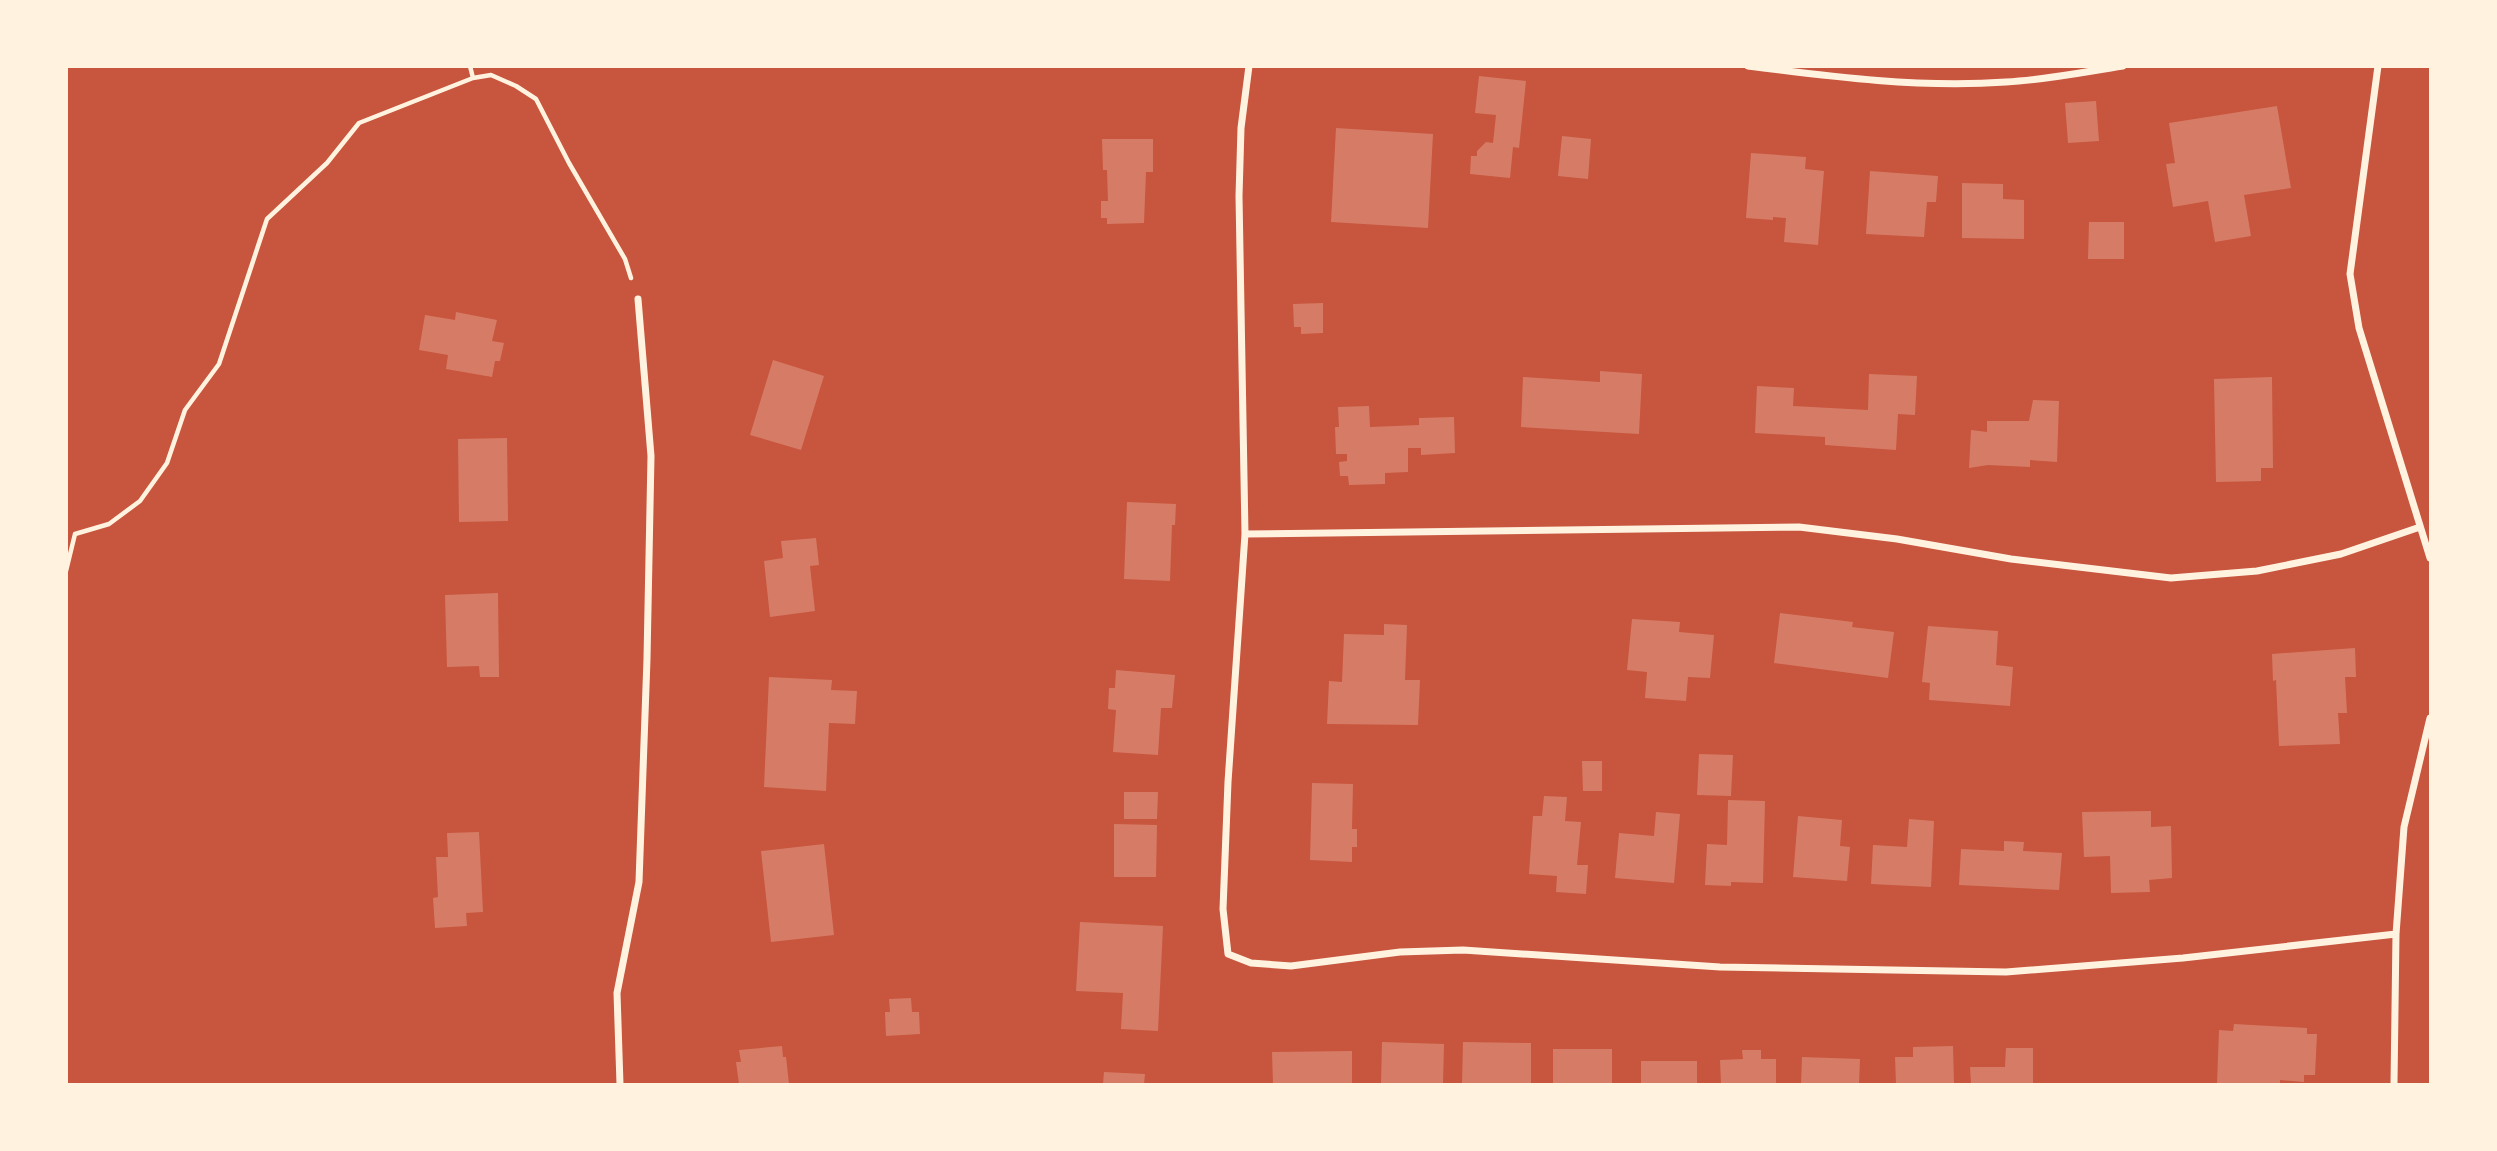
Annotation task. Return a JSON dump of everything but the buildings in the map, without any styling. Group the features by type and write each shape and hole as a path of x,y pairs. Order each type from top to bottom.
{"street":[{"path":"1748,66 1854,80 1932,83 2007,82 2123,66"},
{"path":"2378,66 2350,274 2359,328 2431,558"},
{"path":"1251,68 1241,128 1239,196 1245,534 1228,782 1223,909 1228,954 1251,963 1291,966 1400,952 1464,950 1720,967 2006,972 2183,958 2396,934"},
{"path":"620,1084 617,992 639,882 648,645 651,456 638,299"},
{"path":"1245,534 1799,527 1897,539 2011,559 2171,578 2257,571 2341,554 2420,527"},
{"path":"2394,1084 2396,934 2404,827 2431,718"}],"path":[{"path":"470,66 473,78"},
{"path":"66,571 75,534 108,524 140,502 167,463 185,411 219,364 267,219 327,163 359,123 473,78 491,75 516,86 536,99 569,163 625,259 638,299"}]}
